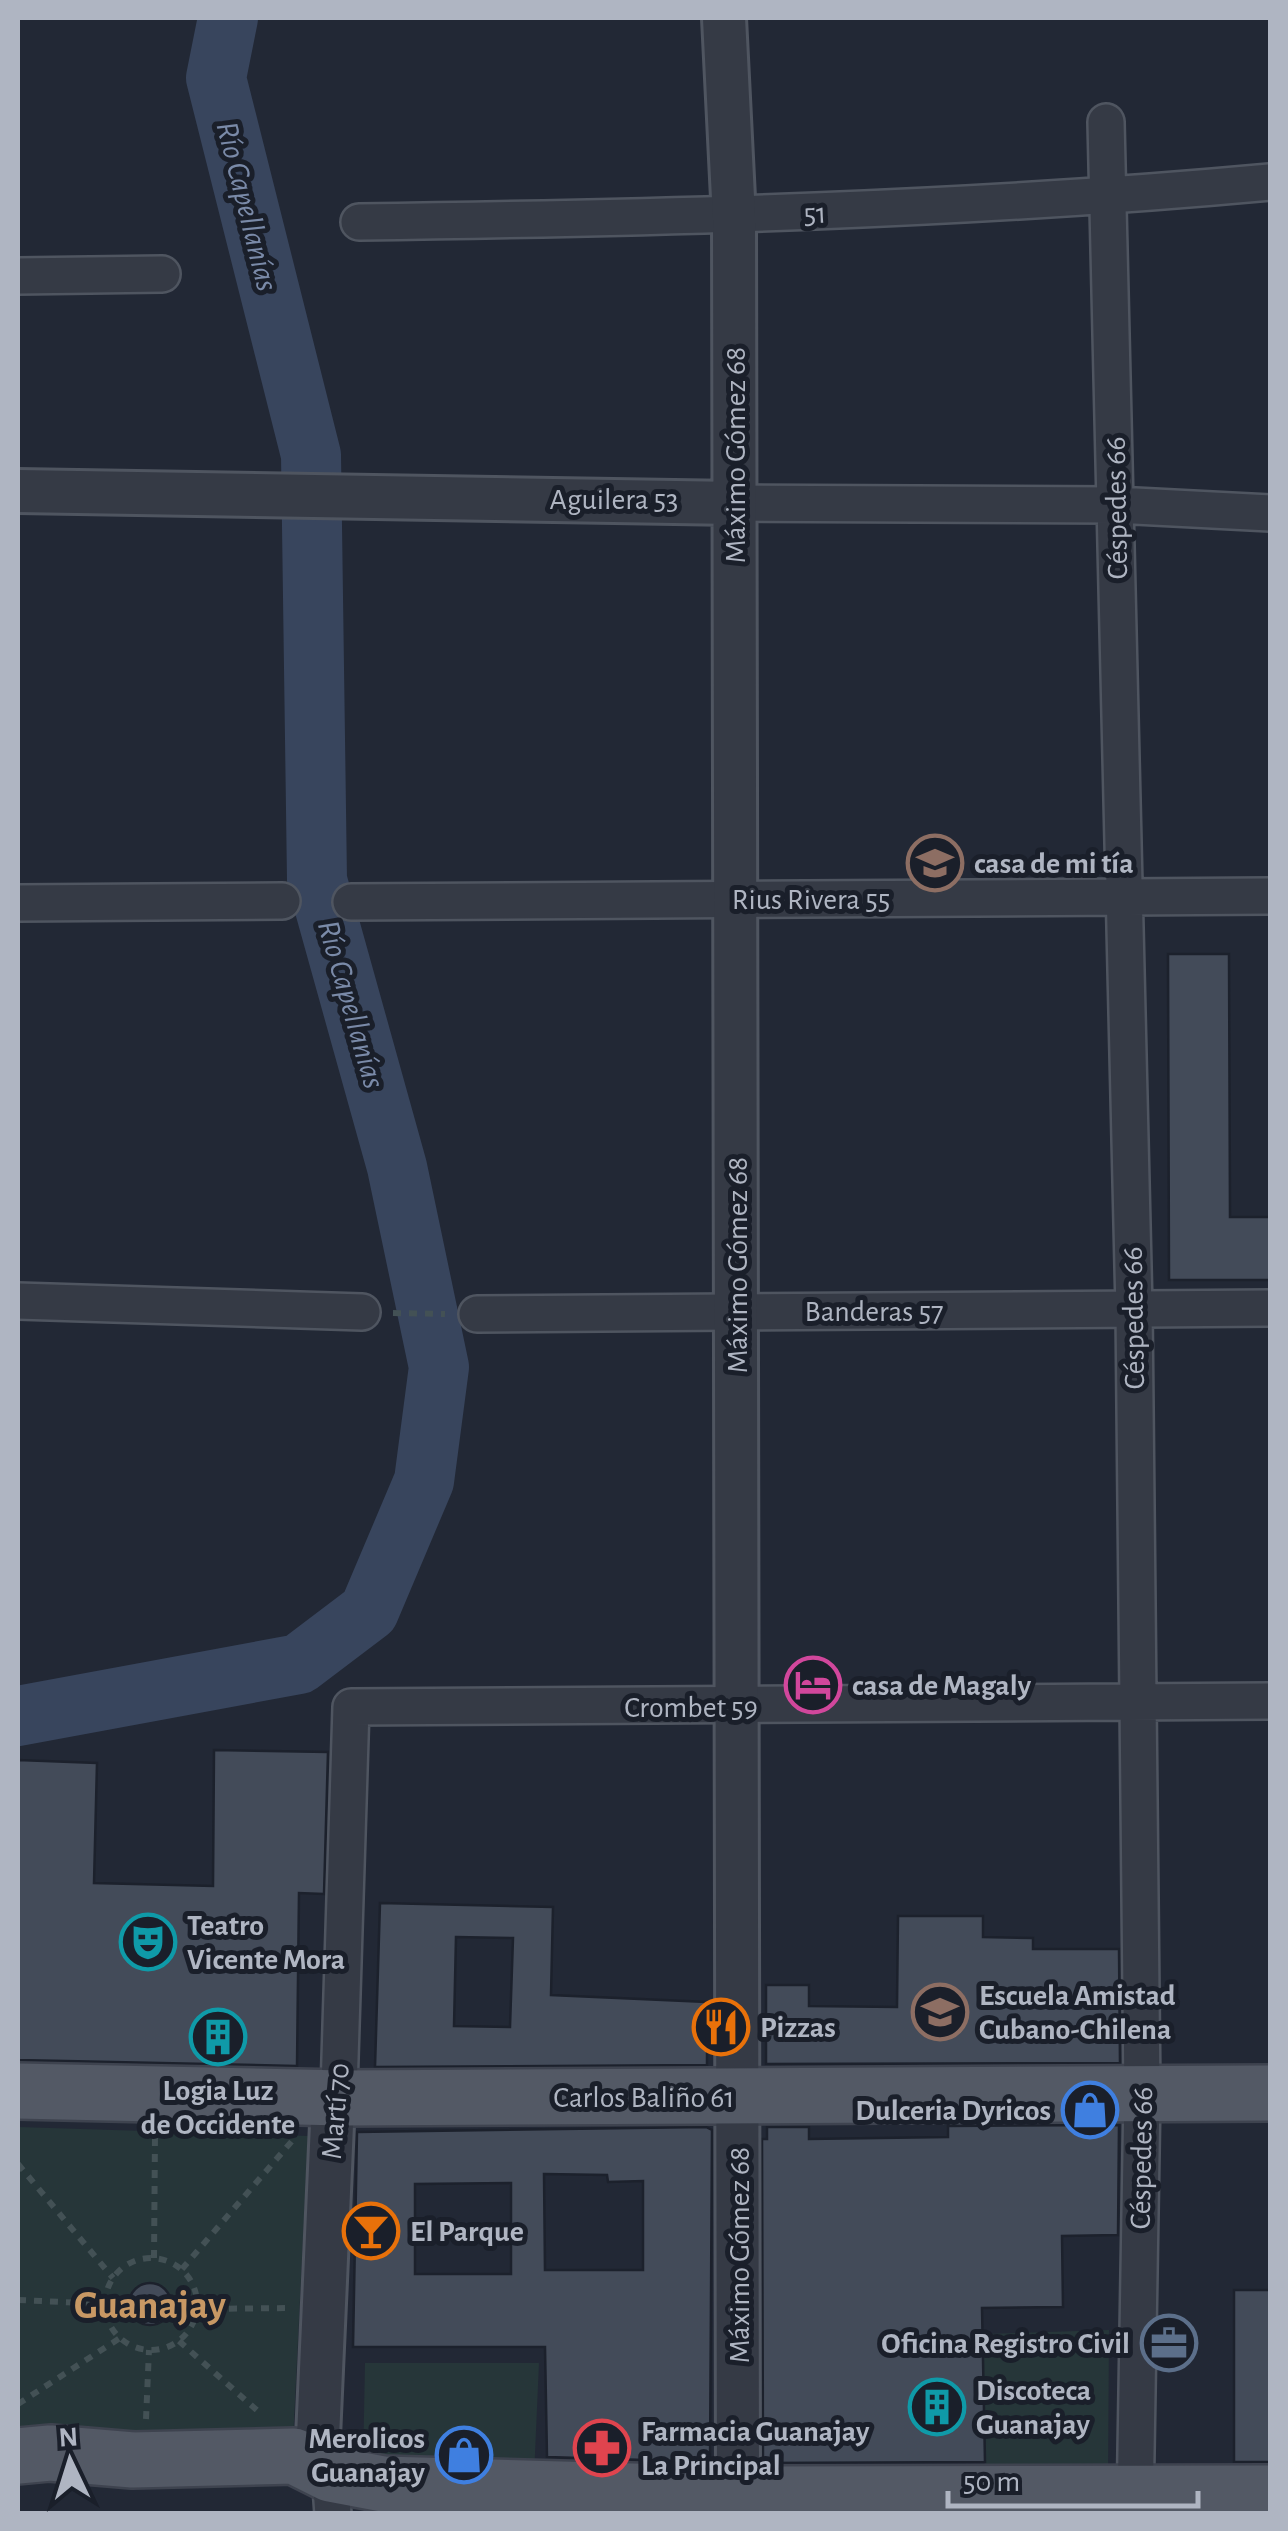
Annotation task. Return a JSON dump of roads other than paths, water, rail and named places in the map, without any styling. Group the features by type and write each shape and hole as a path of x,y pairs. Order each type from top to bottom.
{"main road":[{"name":"Carlos Baliño 61","path":"18,2091 739,2097 1270,2093"},
{"path":"18,2456 50,2453 133,2460 294,2456 331,2494 384,2484 738,2504 1135,2503 1270,2494"}],"street":[{"name":"Máximo Gómez 68","path":"724,18 734,218 738,2504"},
{"name":"Céspedes 66","path":"1106,122 1111,197 1122,897 1134,1309 1142,2094 1135,2503"},
{"name":"51","path":"360,222 734,218 1111,197 1270,182"},
{"path":"18,276 162,274"},
{"name":"Aguilera 53","path":"18,491 1116,505 1270,513"},
{"name":"Rius Rivera 55","path":"351,902 1270,896"},
{"path":"18,903 282,901"},
{"path":"18,1300 362,1312"},
{"name":"Banderas 57","path":"477,1314 1270,1308"},
{"name":"Crombet 59","path":"351,1708 1270,1701"},
{"name":"Martí 70","path":"331,2494 318,2437 332,2124 338,2094 351,1708"}],"waterway":[{"name":"Río Capellanías","path":"18,1716 299,1664 369,1611 424,1481 439,1367 397,1167 317,880 311,455 216,78 228,18"}],"place":[{"name":"casa de mi tía","path":"935,863"},
{"name":"casa de Magaly","path":"813,1685"},
{"name":"Teatro Vicente Mora","path":"148,1942"},
{"name":"Escuela Amistad Cubano-Chilena","path":"940,2012"},
{"name":"Pizzas","path":"721,2027"},
{"name":"Logia Luz de Occidente","path":"218,2037"},
{"name":"Dulceria Dyricos","path":"1090,2110"},
{"name":"El Parque","path":"371,2231"},
{"name":"Oficina Registro Civil","path":"1169,2343"},
{"name":"Discoteca Guanajay","path":"937,2407"},
{"name":"Farmacia Guanajay La Principal","path":"602,2448"},
{"name":"Merolicos Guanajay","path":"464,2455"}],"district":[{"name":"Guanajay","path":"150,2304"}]}
